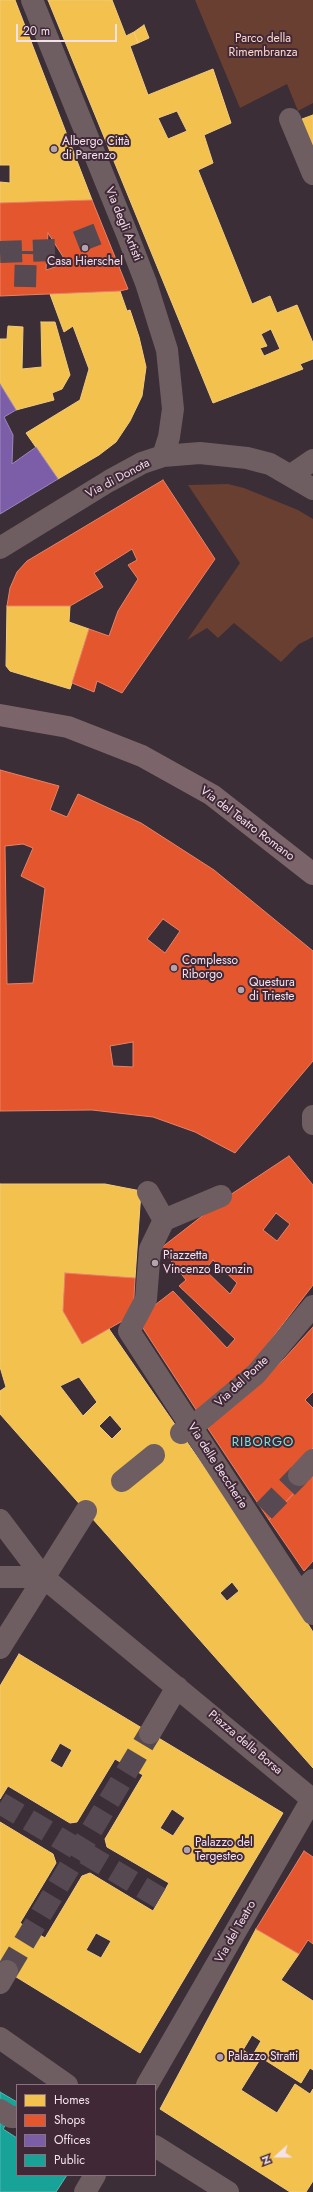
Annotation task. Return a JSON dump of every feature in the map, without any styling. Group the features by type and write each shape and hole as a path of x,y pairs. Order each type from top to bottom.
{"main road":[{"name":"Via del Teatro Romano","path":"0,715 68,727 142,756 212,795 313,874"}],"street":[{"name":"Via degli Artisti","path":"32,0 128,234 163,337 171,378 173,408 169,437 163,456"},
{"path":"290,119 313,174"},
{"name":"Via di Donota","path":"0,548 109,481 142,464 163,456 200,453 222,454 270,464 313,489"},
{"path":"291,476 313,460"},
{"path":"148,1192 164,1220 221,1196"},
{"name":"Via delle Beccherie","path":"164,1220 150,1248 146,1299 129,1331 186,1429 259,1517 306,1587 313,1614"},
{"name":"Via del Ponte","path":"186,1429 202,1419 256,1374 313,1306"},
{"path":"122,1481 154,1455"},
{"path":"0,1648 43,1577 86,1511"},
{"name":"Piazza della Borsa","path":"0,1520 43,1577 313,1800"},
{"path":"0,1577 43,1577"},
{"path":"150,1733 177,1687"},
{"name":"Via del Teatro","path":"148,2084 313,1800"},
{"path":"0,2038 66,2084"},
{"path":"156,2147 228,2192"}],"green space":[{"name":"Parco della Rimembranza","path":"195,0 313,0 313,103 298,111 287,84 240,108"},
{"path":"228,484 244,488 298,510 313,519 313,637 299,644 281,662 234,623 218,638 207,628 187,640 240,563 188,485"}],"building: Homes":[{"path":"0,0 15,0 92,200 0,203 0,182 10,183 10,165 0,165"},
{"path":"48,0 112,0 126,36 134,32 138,43 130,46 148,95 213,69 231,123 204,135 213,163 198,170 252,304 270,296 277,313 297,305 313,343 313,359 300,364 303,369 213,403","holes":["177,111 187,131 168,139 158,118","271,329 280,349 264,356 260,348 267,346 261,334"]},
{"path":"144,25 149,38 138,43 134,32"},
{"path":"313,115 313,147 302,119"},
{"path":"120,291 127,311 130,310 139,337 146,367 142,396 130,421 116,442 99,455 58,479 26,433 80,400 89,369 73,326 64,332 50,294"},
{"path":"41,322 55,322 70,375 62,389 52,393 54,400 16,410 0,384 0,339 7,339 8,326 23,327 22,369 42,367"},
{"path":"7,606 70,606 69,622 89,629 70,689 10,671 6,666"},
{"path":"0,1184 105,1184 141,1191 135,1278 65,1273 63,1311 82,1344 109,1329 245,1526 313,1632 313,1768 0,1414 0,1391 6,1387 0,1367","holes":["79,1377 97,1402 83,1416 60,1386","110,1415 122,1429 112,1439 99,1426","232,1582 239,1591 227,1601 220,1593"]},
{"name":"Palazzo del Tergesteo","path":"19,1654 283,1813 140,2053 0,1967 0,1822 53,1854 56,1863 20,1923 45,1938 82,1876 90,1873 153,1911 169,1883 107,1847 105,1839 143,1775 115,1759 77,1822 70,1823 8,1786 0,1799 0,1686","holes":["60,1743 72,1750 62,1768 50,1761","172,1809 185,1818 173,1836 160,1828","96,1933 111,1941 101,1958 86,1950"]},
{"name":"Palazzo Stratti","path":"256,1929 299,1954 281,1980 313,2001 313,2070 310,2068 301,2083 254,2053 261,2041 252,2035 243,2050 259,2061 241,2090 277,2113 295,2084 310,2094 313,2089 313,2181 306,2192 290,2192 160,2109"}],"building: Shops":[{"name":"Casa Hierschel","path":"92,200 128,289 120,291 0,296 0,203","holes":["48,233 67,263 46,270"]},
{"path":"163,480 215,559 122,693 97,681 94,692 72,683 89,629 109,636 118,611 138,579 128,565 137,560 132,549 94,573 103,587 70,606 7,606 10,588 17,572 27,561"},
{"name":"Complesso Riborgo","path":"0,770 59,786 50,810 67,817 78,794 141,823 214,870 313,951 313,1061 235,1153 195,1132 153,1117 92,1110 0,1111","holes":["23,844 33,848 21,876 45,888 33,983 7,984 5,846","163,919 180,931 165,953 147,939","133,1042 133,1067 113,1066 110,1046"]},
{"path":"289,1156 313,1185 313,1285 249,1368 197,1411 137,1319 173,1291 227,1348 235,1339 179,1286 186,1280 161,1248 224,1199","holes":["276,1213 290,1224 277,1241 263,1230","213,1260 237,1283 230,1294 205,1270"]},
{"path":"65,1273 135,1278 133,1315 82,1344 63,1311"},
{"path":"313,1327 313,1392 305,1400 313,1408 313,1448 293,1468 305,1481 269,1520 207,1427 284,1359"},
{"path":"313,1473 313,1561 304,1571 269,1520"},
{"path":"304,1851 313,1857 313,1944 308,1940 299,1954 256,1929"}],"building: Offices":[{"path":"0,384 16,410 4,417 13,435 12,464 36,447 58,479 0,514"}],"building: Public":[{"path":"0,2092 16,2101 16,2108 3,2129 16,2137 16,2176 66,2176 56,2192 0,2192"}],"tunnel":[{"path":"77,242 105,231"},
{"path":"0,252 56,250"},
{"path":"25,287 26,251"},
{"path":"264,1511 299,1475"},
{"path":"7,1971 150,1733"},
{"path":"0,1803 160,1898"}],"place":[{"name":"Albergo Città di Parenzo","path":"54,149"},
{"name":"Casa Hierschel","path":"85,248"},
{"name":"Complesso Riborgo","path":"174,968"},
{"name":"Questura di Trieste","path":"241,990"},
{"name":"Piazzetta Vincenzo Bronzin","path":"155,1263"},
{"name":"Palazzo del Tergesteo","path":"187,1850"},
{"name":"Palazzo Stratti","path":"220,2057"}],"district":[{"name":"RIBORGO","path":"263,1443"}]}
